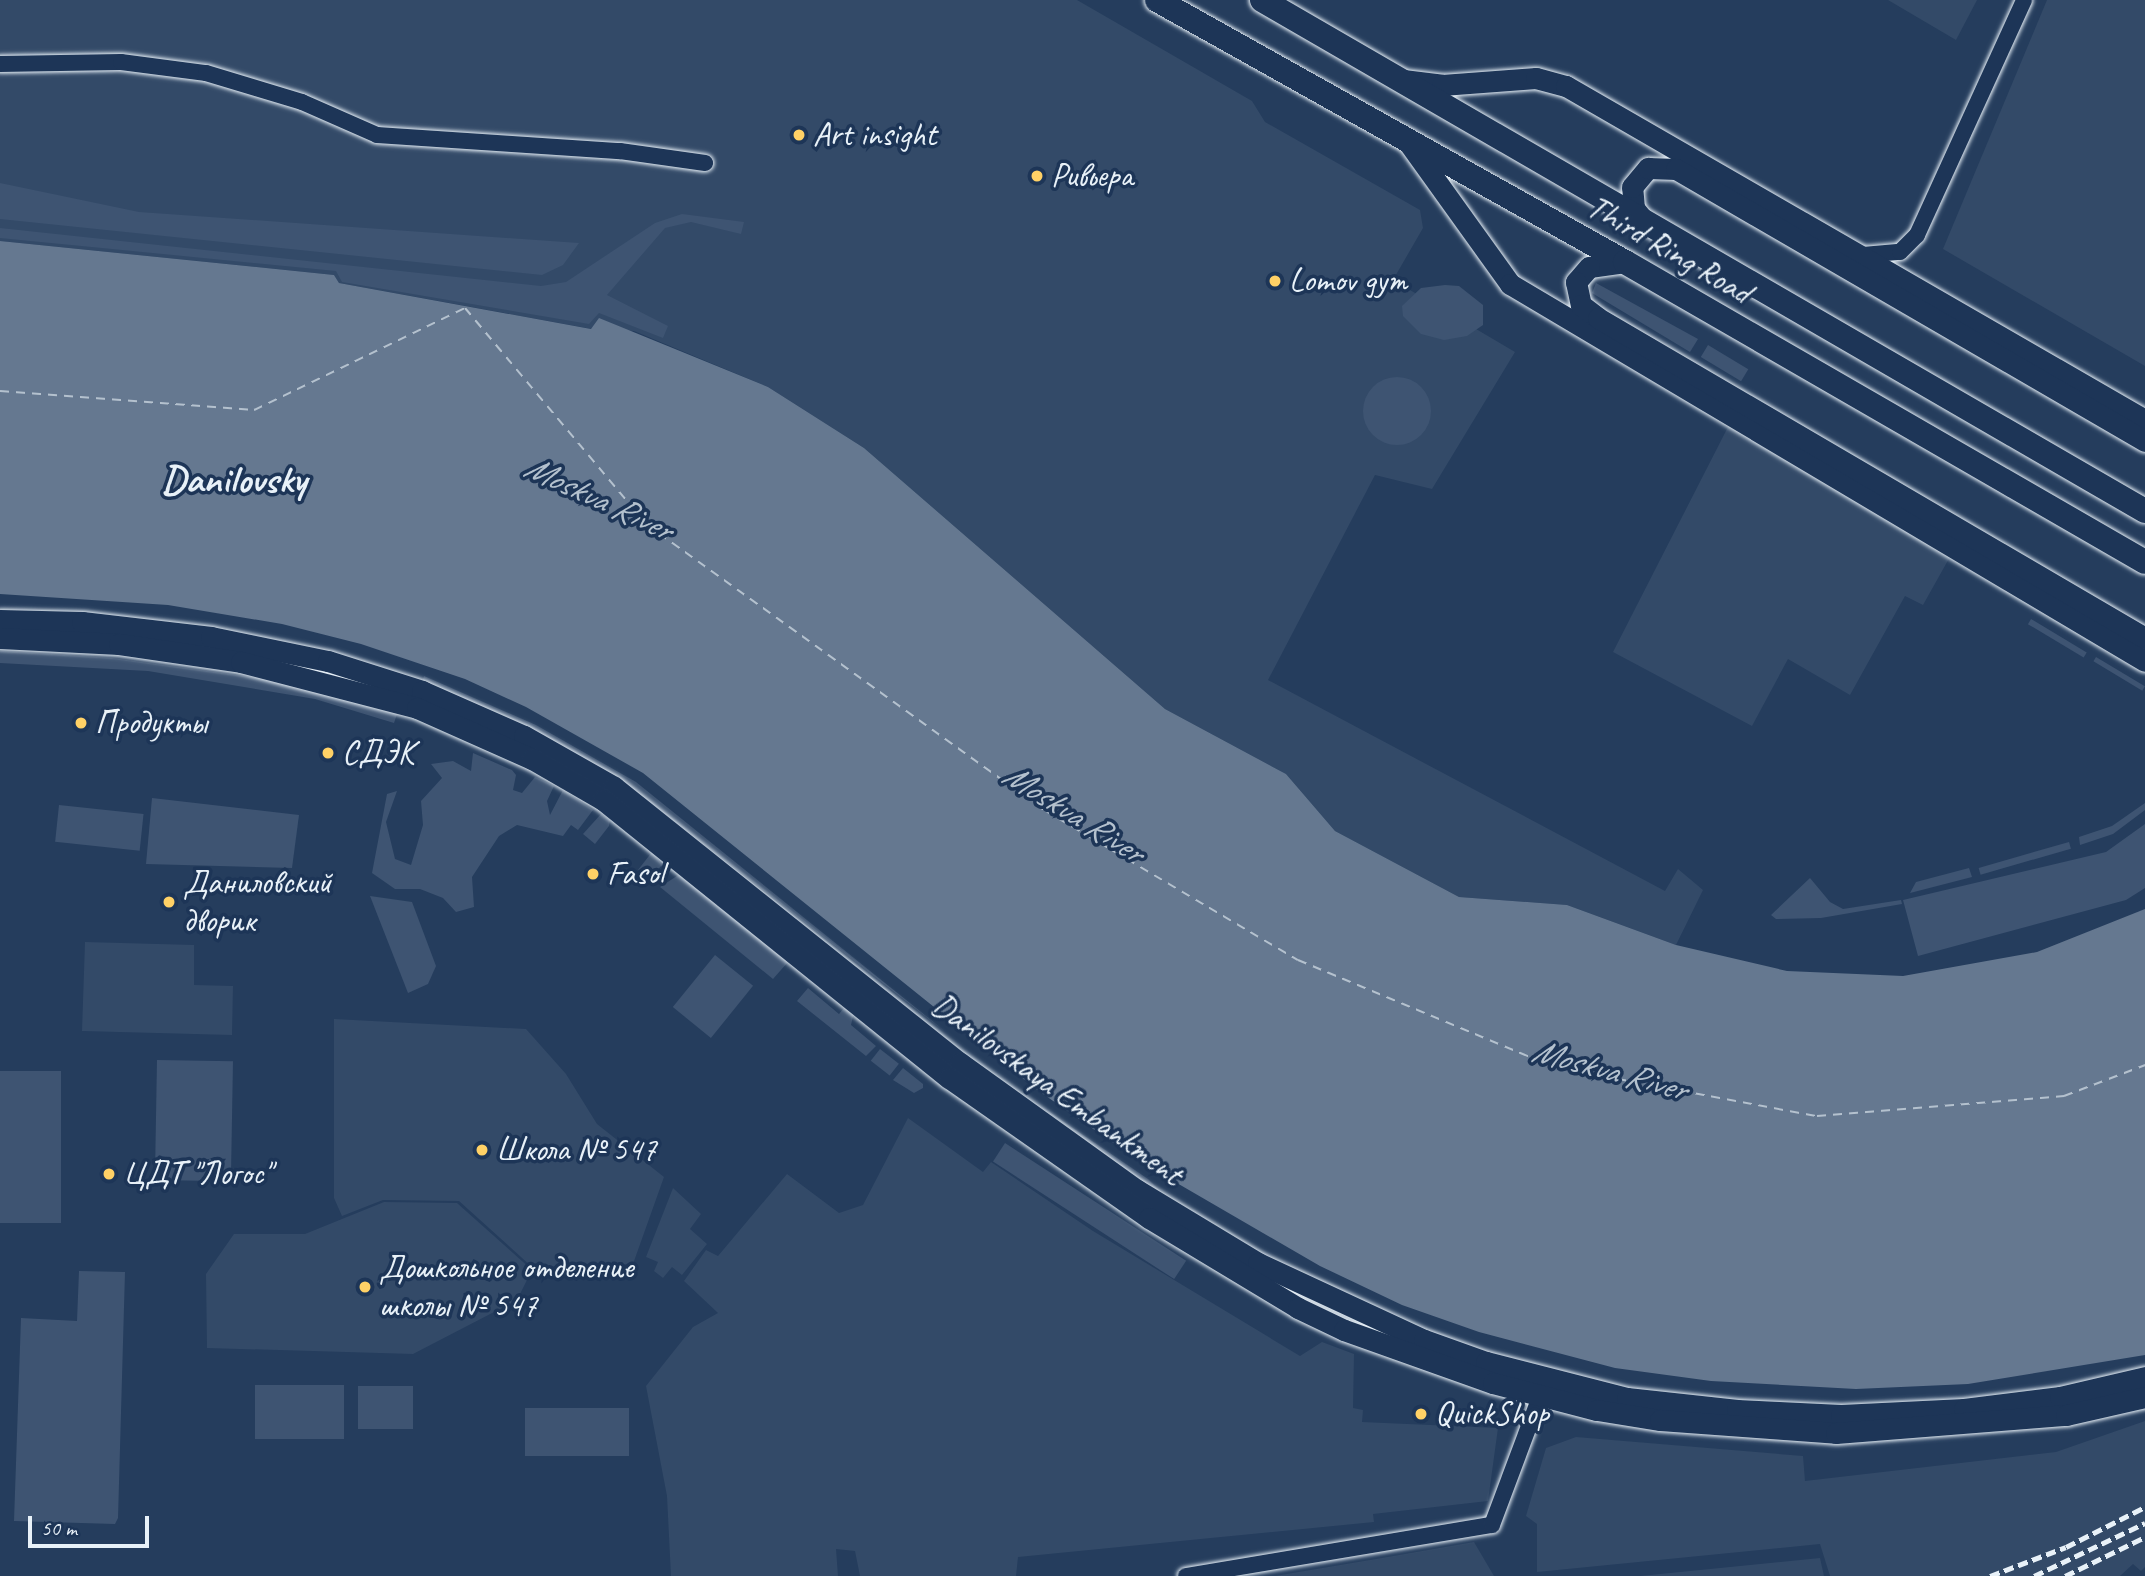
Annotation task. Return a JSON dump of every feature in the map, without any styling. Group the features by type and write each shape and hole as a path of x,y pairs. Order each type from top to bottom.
{"main road":[{"name":"Third Ring Road","path":"1157,0 1625,262 2145,562"},
{"name":"Third Ring Road","path":"1262,0 2145,511"},
{"path":"1401,79 1442,85 1536,78 1566,86 2145,420"},
{"path":"1408,142 1510,284 2145,661"},
{"path":"1647,225 1634,208 1632,187 1648,168 1676,169 2145,441"},
{"path":"1625,262 1589,267 1576,282 1581,304 1598,318 2145,638"},
{"name":"Danilovskaya Embankment","path":"0,620 82,622 211,637 328,661 422,691 515,731 614,787 960,1063 1137,1190 1226,1245 1343,1306 1544,1388 1737,1410 1841,1415 1965,1409 2060,1397 2145,1377"},
{"name":"Danilovskaya Embankment","path":"0,638 119,644 241,662 411,706 508,747 603,800 949,1077 1149,1218 1298,1308 1344,1330 1660,1420 1836,1433 2066,1415 2145,1397"}],"street":[{"path":"1860,255 1900,253 1917,235 2024,0"},
{"path":"0,64 121,62 206,73 302,102 377,135 620,151 705,163"},
{"path":"1186,1576 1492,1525 1544,1388"}],"shaded area":[{"path":"0,0 1077,0 1252,101 1265,122 1420,210 1423,228 1393,280 1515,352 1432,489 1375,475 1268,680 1665,891 1678,869 1703,890 1676,945 1567,905 1459,897 1335,831 1286,774 1165,709 864,448 768,387 634,331 592,329 339,283 334,275 0,241"},
{"path":"1888,0 1977,0 1956,40"},
{"path":"2047,0 2145,0 2145,366 1943,249"},
{"path":"0,183 139,212 579,243 563,265 542,275 0,219"},
{"path":"682,214 744,222 741,234 691,222 665,228 607,295 668,326 663,338 599,313 589,324 342,282 336,271 0,238 0,228 541,286 566,282 655,223"},
{"path":"1596,283 1698,339 1690,352 1592,293"},
{"path":"1459,286 1483,305 1483,325 1467,336 1444,340 1421,334 1403,316 1402,306 1421,288"},
{"path":"1708,345 1748,369 1741,381 1701,357"},
{"path":"1390,377 1404,377 1416,382 1426,392 1431,411 1426,430 1416,440 1404,445 1390,445 1378,440 1368,430 1363,418 1363,404 1368,392 1378,382"},
{"path":"1729,425 1951,555 1923,605 1905,596 1850,695 1788,659 1752,726 1613,652"},
{"path":"2031,619 2087,652 2084,658 2028,624"},
{"path":"0,651 112,658 266,679 397,714 394,723 315,699 148,671 0,663"},
{"path":"2096,657 2145,686 2142,691 2093,661"},
{"path":"424,676 536,725 636,782 947,1033 632,788 532,730 422,683"},
{"path":"473,753 512,770 516,775 513,790 522,793 535,777 554,786 547,801 550,815 563,790 593,810 578,830 571,825 563,836 517,825 499,836 472,877 474,907 456,912 443,898 420,889 395,889 372,873 387,794 397,791 386,822 395,859 411,865 423,825 421,801 442,778 431,764 453,761 471,771"},
{"path":"152,798 299,815 292,868 146,864"},
{"path":"2145,803 2145,810 2113,834 2080,845 2079,837 2112,826"},
{"path":"59,805 144,814 140,851 55,842"},
{"path":"601,814 610,820 609,826 595,844 583,834"},
{"path":"2145,824 2145,888 2126,900 1918,956 1903,900 2106,852"},
{"path":"2069,842 2071,849 1981,875 1979,868"},
{"path":"652,852 662,865 650,878 638,870"},
{"path":"1969,868 1972,877 1910,893 1916,882"},
{"path":"680,874 787,957 788,962 773,979 660,887"},
{"path":"1810,878 1830,902 1843,909 1901,900 1902,904 1821,918 1776,919 1771,915"},
{"path":"370,896 412,902 436,966 428,984 408,993"},
{"path":"85,942 194,945 194,985 233,986 232,1035 82,1031"},
{"path":"715,955 753,986 711,1038 673,1007"},
{"path":"808,988 839,1014 848,1003 855,1008 851,1025 876,1046 866,1056 797,1001"},
{"name":"Школа № 547","path":"334,1019 526,1029 566,1074 597,1124 664,1177 633,1264 532,1267 459,1201 383,1200 342,1216 334,1198"},
{"path":"880,1049 899,1064 890,1076 871,1061"},
{"path":"157,1060 233,1061 231,1181 155,1180"},
{"path":"903,1068 923,1084 923,1088 914,1093 893,1080"},
{"path":"0,1071 61,1071 61,1223 0,1223"},
{"path":"1039,1105 1148,1179 1161,1192 1146,1186"},
{"path":"908,1118 983,1172 991,1162 1093,1231 1300,1356 1322,1342 1354,1354 1353,1408 1363,1410 1362,1422 1498,1428 1488,1501 1373,1514 1374,1522 1018,1557 1016,1576 860,1576 855,1551 836,1549 838,1576 671,1576 667,1496 646,1386 693,1327 718,1313 684,1281 706,1250 718,1256 787,1174 839,1213 863,1205"},
{"path":"1005,1143 1186,1261 1174,1279 993,1161"},
{"path":"673,1188 701,1214 690,1229 707,1244 682,1275 672,1267 663,1278 654,1271 658,1262 646,1257"},
{"name":"Дошкольное отделение школы № 547","path":"384,1202 457,1203 532,1270 517,1300 413,1354 207,1348 206,1274 234,1234 305,1234"},
{"path":"79,1271 125,1272 118,1518 115,1524 14,1521 21,1318 77,1321"},
{"path":"255,1385 344,1385 344,1439 255,1439"},
{"path":"358,1386 413,1386 413,1429 358,1429"},
{"path":"525,1408 629,1408 629,1456 525,1456"},
{"path":"2145,1421 2145,1567 2141,1571 2133,1564 2120,1576 1830,1576 1820,1544 1537,1572 1537,1524 1526,1516 1546,1448 1576,1437 1803,1456 1805,1481 2056,1452"},
{"path":"1474,1542 1494,1576 1275,1576 1382,1558"},
{"path":"1820,1558 1824,1576 1640,1576"}],"water":[{"name":"Moskva River","path":"0,241 334,275 339,283 591,329 599,318 768,387 864,448 1165,709 1286,774 1335,831 1459,897 1567,905 1676,945 1787,971 1903,976 2037,952 2145,909 2145,1355 1968,1384 1856,1389 1711,1381 1615,1368 1479,1332 1402,1305 1320,1266 1139,1161 1036,1089 643,773 526,707 465,679 361,644 282,624 168,605 0,594"}],"ferry route":[{"path":"0,391 254,410 465,308 646,524 1044,810 1298,960 1554,1067 1817,1116 2064,1096 2145,1065"}],"railway":[{"path":"1990,1576 2066,1547 2145,1507"},
{"path":"2034,1576 2145,1523"},
{"path":"2065,1576 2145,1537"}],"place":[{"name":"Art insight","path":"799,135"},
{"name":"Ривьера","path":"1037,176"},
{"name":"Lomov gym","path":"1275,281"},
{"name":"Продукты","path":"81,723"},
{"name":"СДЭК","path":"328,753"},
{"name":"Fasol","path":"593,874"},
{"name":"Даниловский дворик","path":"169,902"},
{"name":"Школа № 547","path":"482,1150"},
{"name":"ЦДТ \"Логос\"","path":"109,1174"},
{"name":"Дошкольное отделение школы № 547","path":"365,1287"},
{"name":"QuickShop","path":"1421,1414"}],"district":[{"name":"Danilovsky","path":"234,479"}]}
